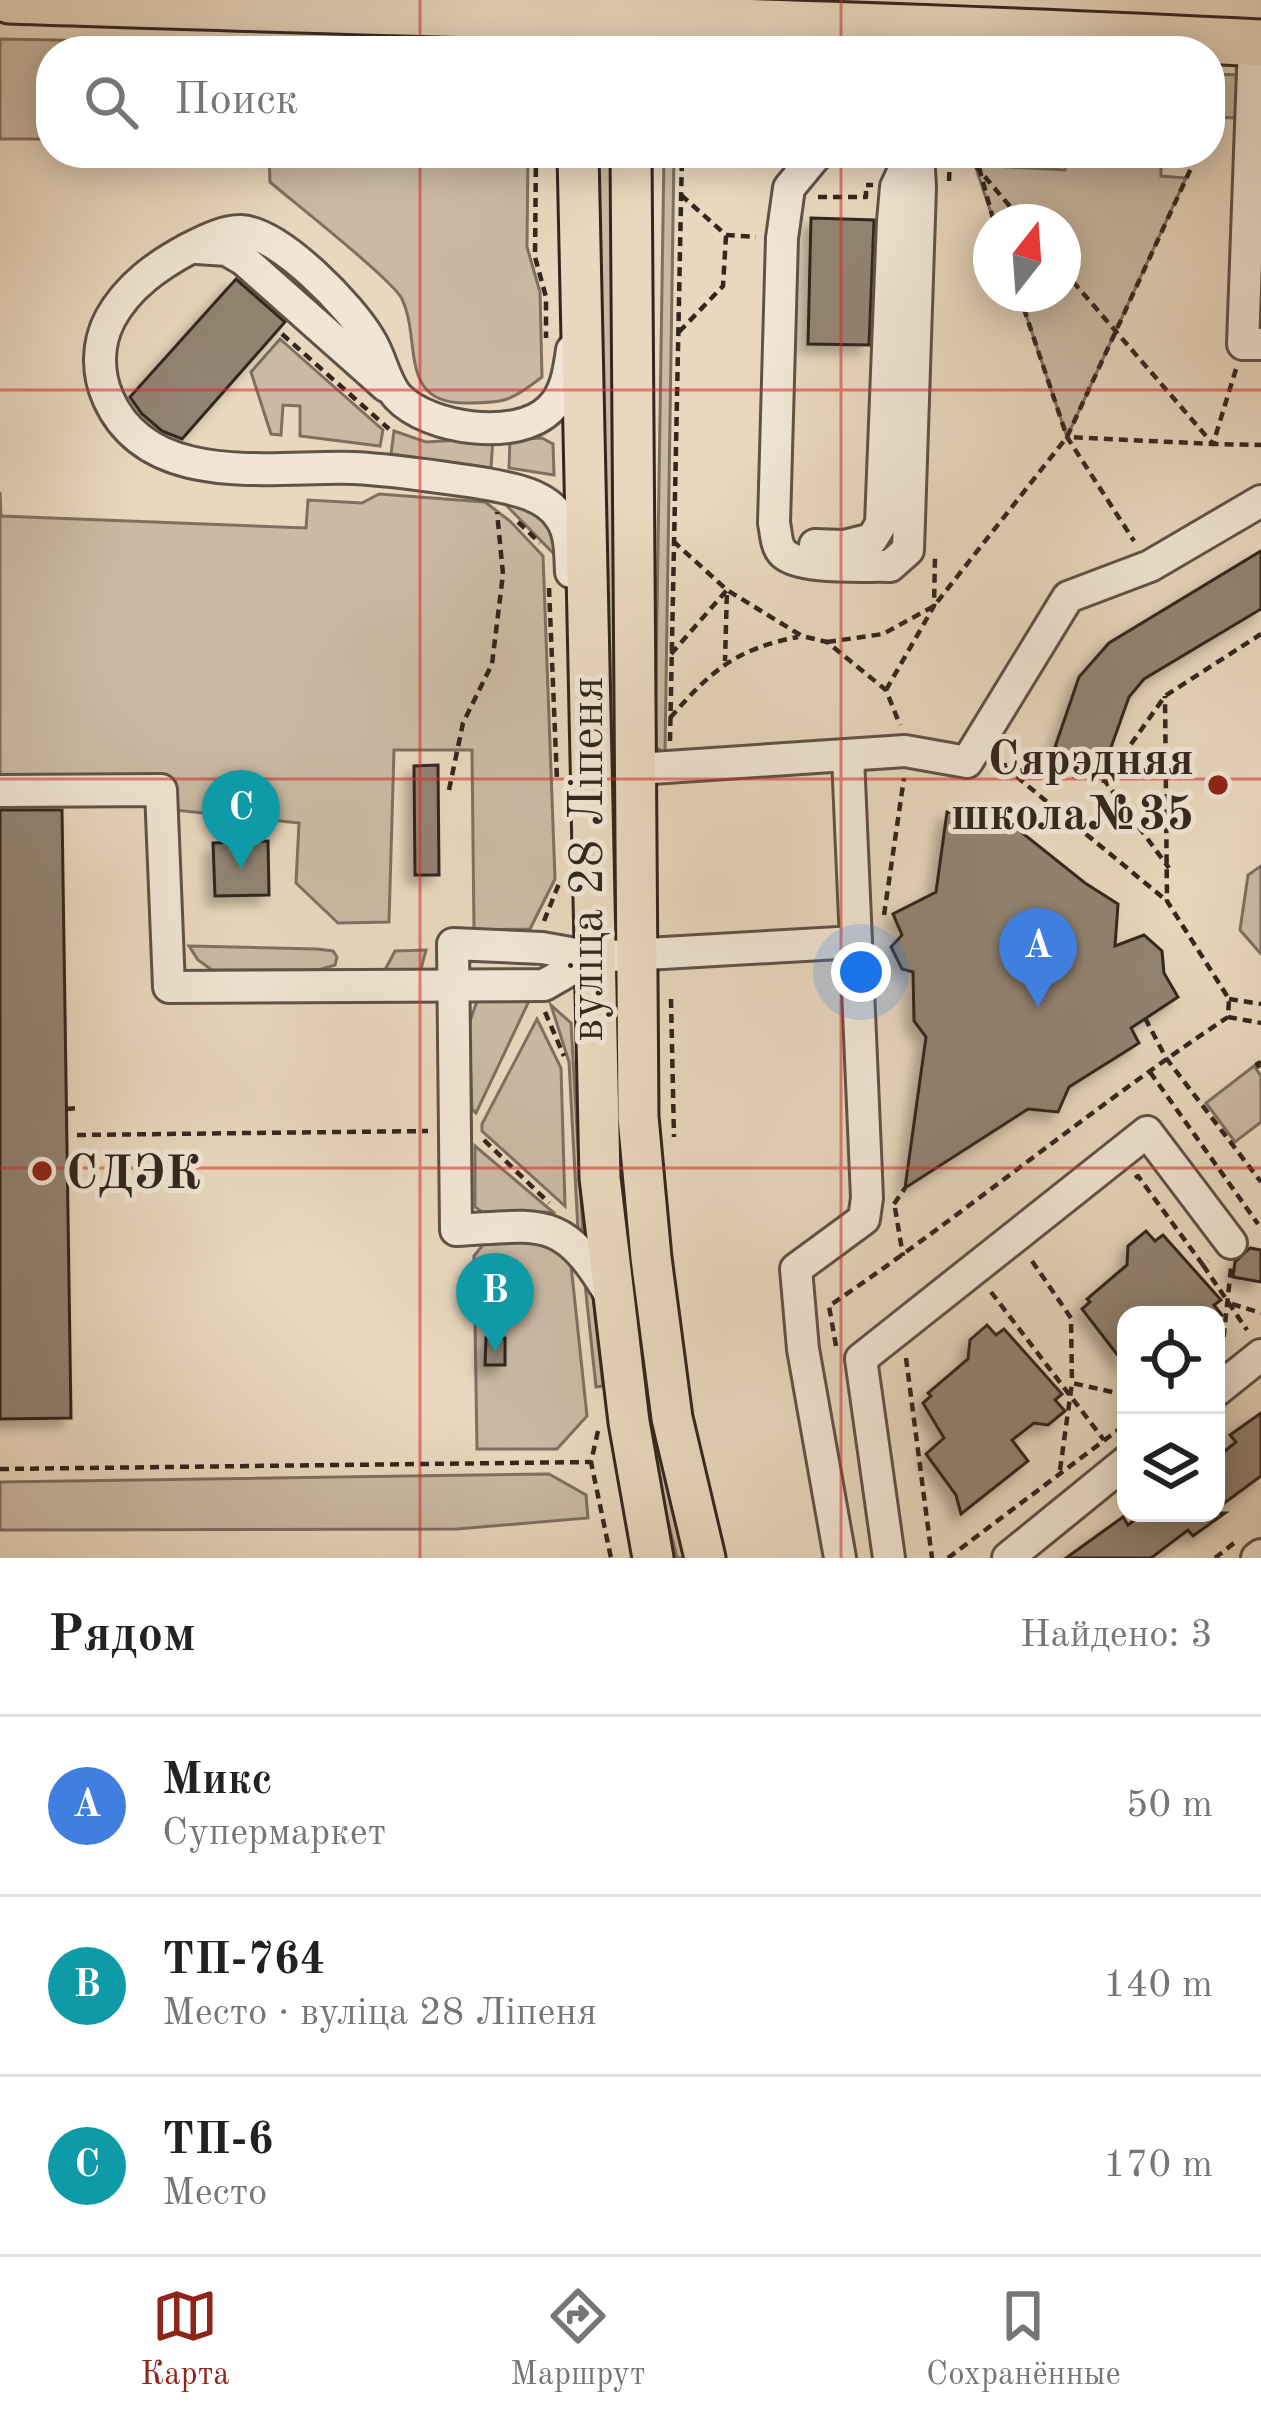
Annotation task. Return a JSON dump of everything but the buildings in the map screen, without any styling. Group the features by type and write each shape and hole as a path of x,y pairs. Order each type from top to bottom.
{"highway":[{"path":"9,0 629,23 818,36"},
{"path":"1225,43 1257,43"}],"main road":[{"name":"вуліца 28 Ліпеня","path":"578,168 600,1178 612,1298 653,1558"},
{"name":"вуліца 28 Ліпеня","path":"632,168 653,769 654,955 638,1117 672,1418 705,1558"}],"lane":[{"path":"1252,344 1257,43"},
{"path":"806,168 790,188 782,238 774,523 778,547 800,562 890,566 908,550 915,168"},
{"path":"580,255 569,370 551,408 526,423 479,428 428,416 395,394 236,255 207,247 183,252 140,282 105,329 100,367 103,386 121,420 154,447 197,464 392,472 499,486 537,498 556,512 567,534 573,597 587,649"},
{"path":"653,769 905,752 967,762 1068,597 1150,566 1261,501"},
{"path":"840,1558 803,1349 796,1268 864,1219 867,1198 870,939 848,757"},
{"path":"0,791 161,790 169,986 544,986 593,957"},
{"path":"612,1298 588,1257 553,1230 536,1226 456,1230 453,944 593,957 870,939"},
{"path":"889,1558 860,1359 1147,1132 1231,1243"},
{"path":"1225,1378 1249,1345"},
{"path":"1008,1558 1115,1451"}],"path":[{"path":"536,168 535,257 546,297 546,340"},
{"path":"653,769 670,718 682,168"},
{"path":"976,168 988,204"},
{"path":"978,168 1008,204"},
{"path":"672,541 727,590 802,636 827,642 883,634 934,606 1067,437 1191,168"},
{"path":"679,332 723,286 726,235"},
{"path":"1081,292 1214,444"},
{"path":"1024,312 1067,437 1150,566"},
{"path":"282,334 389,429"},
{"path":"1214,444 1252,344"},
{"path":"1067,437 1261,445"},
{"path":"449,790 463,723 492,664 503,574 496,500 545,549"},
{"path":"548,580 558,786"},
{"path":"670,654 727,590"},
{"path":"725,661 727,590"},
{"path":"1105,781 1165,696 1261,634"},
{"path":"670,718 725,661 766,643 802,636"},
{"path":"827,642 886,690 898,711 905,752 884,913 870,939"},
{"path":"1165,696 1167,901"},
{"path":"967,762 1105,781 1169,868"},
{"path":"1002,764 1167,901 1229,999 1228,1017"},
{"path":"542,926 562,878"},
{"path":"654,955 674,1154"},
{"path":"1229,999 1261,1004"},
{"path":"541,1003 567,1065"},
{"path":"829,1306 1228,1017 1261,1023"},
{"path":"1145,1018 1166,1058 1261,1182"},
{"path":"1149,1071 1260,1223 1203,1265"},
{"path":"67,1109 76,1108"},
{"path":"77,1135 474,1130 554,1208"},
{"path":"1120,1190 1138,1176 1229,1303 1249,1345"},
{"path":"893,1182 903,1256"},
{"path":"894,1204 905,1188"},
{"path":"1225,1325 1231,1243"},
{"path":"1017,1273 1032,1261 1071,1318 1072,1383 1060,1470"},
{"path":"948,1558 1060,1470 1115,1451 991,1292 1002,1284"},
{"path":"1229,1303 1261,1313"},
{"path":"905,1354 932,1558"},
{"path":"1072,1383 1117,1393"},
{"path":"599,1424 591,1462 611,1558"},
{"path":"0,1468 591,1462"}],"shaded area":[{"path":"0,39 36,40 36,139 0,139"},
{"path":"1225,75 1239,75 1238,118 1225,118"},
{"path":"270,168 528,168 527,247 540,292 542,377 499,401 445,401 430,393 416,367 402,299 363,259 270,182"},
{"path":"598,168 614,168 619,783 605,712"},
{"path":"664,168 674,168 665,753 655,747"},
{"path":"976,168 1161,168 1161,176 1186,178 1067,437 1025,312 1081,312 1081,204 988,204"},
{"path":"280,339 383,430 380,446 300,436 300,406 283,405 281,435 271,434 251,372"},
{"path":"394,431 426,442 493,438 491,468 391,454"},
{"path":"542,438 553,444 554,475 509,468 510,439"},
{"path":"0,492 1,516 306,528 308,500 362,503 379,494 485,502 511,522 543,556 555,879 530,929 474,930 472,750 394,750 389,922 338,923 296,883 299,823 174,810 173,779 0,781"},
{"path":"506,495 546,520 556,547 553,553 505,504"},
{"path":"1261,866 1261,954 1240,930 1248,875"},
{"path":"189,946 317,949 333,951 337,957 335,965 318,970 212,970"},
{"path":"426,950 418,981 389,980 386,968 395,951"},
{"path":"612,996 618,999 685,1558 677,1558 645,1427 623,1249"},
{"path":"477,1001 529,1001 476,1113 472,1109 469,1024"},
{"path":"551,1005 571,1023 583,1234 578,1230 569,1062"},
{"path":"537,1019 561,1068 565,1206 482,1131"},
{"path":"1254,1066 1261,1076 1261,1122 1235,1142 1206,1103"},
{"path":"475,1146 553,1212 484,1213 475,1207"},
{"path":"545,1238 571,1265 587,1416 557,1449 477,1449 474,1256 486,1241"},
{"path":"583,1265 591,1278 603,1386 596,1387"},
{"path":"549,1474 586,1495 588,1518 457,1529 0,1530 0,1482"}],"place":[{"name":"Сярэдняя школа№35","path":"1218,785"},
{"name":"ТП-6","path":"241,869"},
{"name":"Микс","path":"1038,1007"},
{"name":"СДЭК","path":"42,1171"},
{"name":"ТП-764","path":"495,1352"}]}
